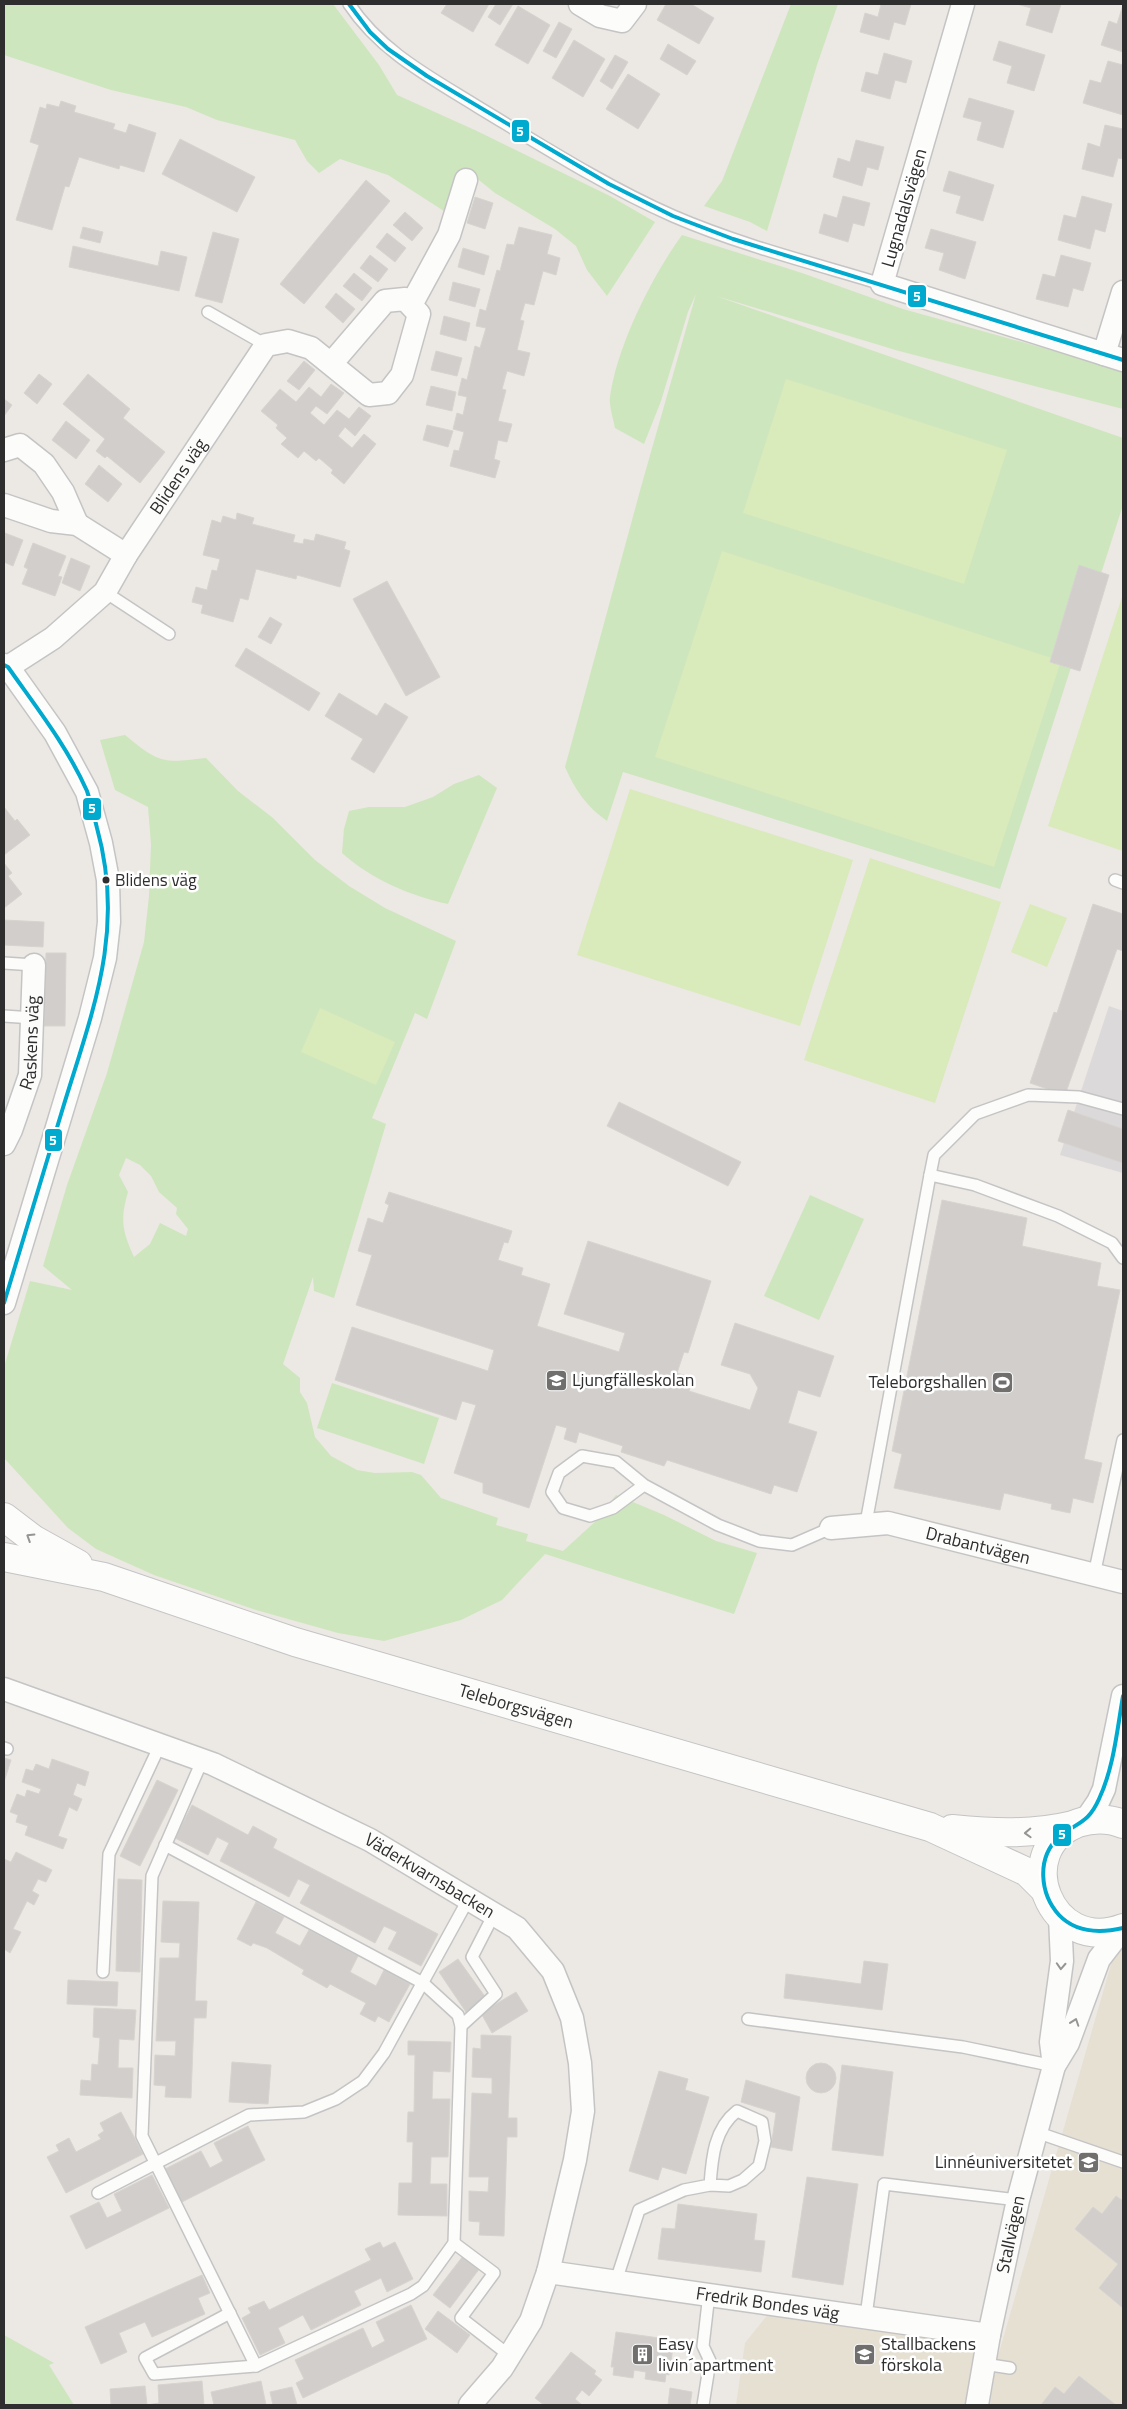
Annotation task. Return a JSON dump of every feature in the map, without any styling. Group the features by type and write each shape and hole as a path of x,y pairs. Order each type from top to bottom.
{"main road":[{"name":"Teleborgsvägen","path":"4,1517 33,1539 104,1577"},
{"name":"Teleborgsvägen","path":"4,1557 104,1577 295,1642 930,1827 1027,1872 1044,1889"},
{"name":"Teleborgsvägen","path":"930,1827 1015,1833 1043,1832 1102,1819 1123,1824"},
{"path":"1080,1823 1060,1835 1048,1851 1043,1870 1044,1889 1048,1902 1060,1917 1077,1928 1089,1932 1107,1932 1123,1928"}],"street":[{"path":"580,4 600,16 622,21 635,4"},
{"name":"Lugnadalsvägen","path":"963,4 882,284 1113,357"},
{"path":"411,305 449,235 466,180"},
{"path":"1113,357 1123,292"},
{"path":"266,345 288,341 311,348 369,395 388,393 402,375 419,314 405,299 385,301 331,364"},
{"name":"Blidens väg","path":"6,666 53,638 105,592 126,555 266,345"},
{"path":"4,450 20,446 44,464 63,492 77,524"},
{"path":"4,505 51,521 77,524 126,555"},
{"path":"5,1291 90,1018 105,958 109,922 108,880 101,843 87,792 55,733 6,666"},
{"name":"Raskens väg","path":"4,1144 11,1130 30,1075 34,965"},
{"name":"Drabantvägen","path":"831,1528 866,1523 888,1523 1123,1582"},
{"name":"Väderkvarnsbacken","path":"4,1689 202,1760 370,1840 517,1928 553,1971 572,2018 580,2063 583,2111 575,2160 548,2272 531,2320 502,2368 470,2405"},
{"path":"1080,1823 1098,1802 1104,1789 1123,1696"},
{"name":"Stallvägen","path":"1054,2066 1051,2042 1062,1961 1060,1917"},
{"name":"Stallvägen","path":"977,2405 989,2335 1018,2200 1054,2066 1068,2044 1099,1959 1123,1928"},
{"name":"Fredrik Bondes väg","path":"548,2272 989,2335"}],"lane":[{"path":"349,4 370,32 405,62 609,184 673,216 733,239 882,284"},
{"path":"208,312 266,345"},
{"path":"105,592 170,634"},
{"path":"4,964 34,965"},
{"path":"4,1016 33,1018"},
{"path":"866,1523 934,1155 975,1114 1028,1095 1079,1097 1123,1109"},
{"path":"930,1175 975,1185 1058,1216 1112,1243 1123,1258"},
{"path":"1094,1575 1123,1440"},
{"path":"644,1485 613,1508 590,1516 563,1508 552,1492 559,1473 582,1456 616,1462 644,1485 718,1525 759,1541 792,1545 831,1528"},
{"path":"102,1972 108,1854 160,1745"},
{"path":"202,1760 152,1876 142,2136 256,2366"},
{"path":"165,1845 422,1983 458,2015 461,2026 454,2243 423,2286 411,2294 256,2366 154,2374 145,2358 230,2313"},
{"path":"98,2193 249,2115 304,2112 336,2099 363,2081 384,2054 469,1898"},
{"path":"461,2026 496,1994 472,1957 494,1914"},
{"path":"748,2019 963,2047 1054,2066"},
{"path":"616,2281 639,2210 684,2190 710,2185 729,2186 743,2180 759,2166 765,2141 762,2122 737,2111 727,2118 712,2155 710,2185"},
{"path":"1036,2132 1123,2162"},
{"path":"866,2316 884,2184 1018,2200"},
{"path":"454,2243 494,2273 461,2318 510,2356"},
{"path":"703,2405 710,2361 703,2346 709,2294"},
{"path":"984,2364 1010,2368"}],"shaded area":[{"path":"1109,1006 1123,1011 1123,1173 1060,1155"},
{"name":"Linnéuniversitetet","path":"1123,1948 1123,2405 990,2405 996,2363 1112,1961"},
{"name":"Stallbackens förskola","path":"777,2303 989,2335 977,2405 736,2405 745,2343"}],"green space":[{"path":"4,4 333,4 379,65 397,95 477,131 610,196 655,222 607,296 587,270 576,246 555,229 495,193 464,168 447,213 388,175 340,159 319,173 307,161 295,140 217,120 186,107 111,90 4,55"},
{"path":"791,4 838,4 817,65 767,231 750,222 704,206 722,181"},
{"path":"682,235 802,273 903,309 1123,370 1123,409 899,351 716,296 1123,438 1123,505 1000,889 623,772 607,821 577,791 565,767 696,294 688,312 661,401 644,444 615,428 610,401 614,377 637,312 659,270"},
{"path":"786,379 1007,450 964,584 743,513"},
{"path":"722,551 1061,661 994,867 655,757"},
{"path":"1123,594 1123,851 1048,826"},
{"path":"125,735 146,752 162,759 180,761 206,758 238,791 273,818 315,860 349,886 385,908 456,941 427,1019 415,1013 372,1118 386,1124 334,1298 314,1291 313,1277 283,1364 300,1378 300,1392 307,1403 315,1437 331,1456 357,1470 375,1473 412,1472 421,1475 441,1498 498,1518 496,1525 528,1534 526,1541 563,1551 597,1520 616,1495 664,1515 716,1541 757,1553 734,1614 545,1554 502,1600 461,1620 384,1641 338,1633 256,1610 154,1575 96,1549 68,1528 4,1458 4,1367 30,1281 72,1290 43,1266 67,1185 107,1073 144,942 149,896 151,844 148,807 115,790 100,740","holes":["126,1158 140,1165 151,1176 159,1192 177,1208 176,1214 188,1229 186,1236 160,1223 150,1244 134,1257 125,1232 123,1218 128,1192 119,1175"]},
{"path":"479,775 497,788 448,904 419,896 392,885 365,871 342,853 344,829 349,811 369,807 405,807 433,797 454,784"},
{"path":"630,789 853,860 800,1026 577,955"},
{"path":"870,858 1001,902 935,1103 804,1060"},
{"path":"1030,904 1067,918 1047,967 1011,952"},
{"path":"320,1008 395,1042 376,1085 301,1052"},
{"path":"810,1195 864,1219 819,1320 764,1296"},
{"path":"332,1383 439,1418 424,1464 317,1428"},
{"path":"4,2335 54,2363 49,2365 74,2405 4,2405"}],"building":[{"path":"447,4 489,4 473,32 441,13"},
{"path":"496,4 513,4 500,25 488,17"},
{"path":"666,4 691,4 714,18 699,44 657,20"},
{"path":"881,4 911,4 905,25 894,22 889,40 860,32 865,13 878,17"},
{"path":"1017,4 1061,4 1052,33 1026,25 1031,8"},
{"path":"1123,5 1123,52 1101,45 1109,21 1117,24"},
{"path":"518,6 550,25 528,64 495,45"},
{"path":"559,22 572,29 556,58 543,51"},
{"path":"574,40 605,59 583,97 552,78"},
{"path":"999,41 1045,55 1034,91 1007,83 1012,66 993,60"},
{"path":"668,44 696,61 687,75 660,59"},
{"path":"884,53 912,61 906,83 895,80 890,99 861,91 866,72 878,75"},
{"path":"615,55 628,62 612,89 600,81"},
{"path":"1108,61 1123,65 1123,115 1083,103 1090,80 1101,83"},
{"path":"628,74 660,94 638,129 606,109"},
{"path":"969,98 1014,111 1003,148 977,140 982,122 963,117"},
{"path":"61,101 76,106 74,112 115,124 113,129 126,133 129,124 156,133 144,172 120,165 119,169 79,157 69,187 65,186 52,230 16,220 39,145 30,142 40,107 46,109 47,104 59,107"},
{"path":"1105,125 1123,129 1123,159 1118,158 1113,177 1082,169 1088,143 1100,147"},
{"path":"180,139 255,177 237,212 162,174"},
{"path":"856,140 884,147 878,170 867,167 862,186 833,177 838,158 850,162"},
{"path":"949,171 994,185 983,221 956,213 961,196 943,191"},
{"path":"366,180 390,201 304,304 280,284"},
{"path":"843,196 870,203 864,226 853,223 848,242 819,233 824,214 837,218"},
{"path":"1082,196 1112,204 1105,232 1095,229 1090,249 1058,240 1064,215 1076,218"},
{"path":"475,197 493,203 485,229 467,223"},
{"path":"405,212 423,228 412,241 393,225"},
{"path":"83,227 103,232 100,243 80,238"},
{"path":"519,227 552,235 547,254 560,258 556,275 543,271 534,305 525,303 520,320 524,321 517,350 530,353 524,376 507,371 502,389 506,390 498,421 512,424 507,442 498,440 494,459 500,461 495,478 450,466 454,450 459,451 464,432 453,429 457,413 463,415 467,397 458,395 462,378 467,380 475,346 480,348 486,328 476,326 480,309 486,311 497,270 500,271 507,244 514,245"},
{"path":"931,229 976,242 965,279 939,270 944,253 925,248"},
{"path":"213,232 239,239 222,303 195,296"},
{"path":"387,233 406,248 395,262 376,247"},
{"path":"73,246 158,266 161,251 187,257 179,291 69,267"},
{"path":"463,248 489,256 484,275 458,267"},
{"path":"370,255 388,269 378,282 360,268"},
{"path":"1061,255 1091,263 1083,291 1073,288 1068,307 1036,299 1043,274 1055,277"},
{"path":"354,273 372,288 362,301 343,286"},
{"path":"453,282 480,289 475,307 449,300"},
{"path":"336,293 355,309 343,323 325,307"},
{"path":"444,316 470,323 466,341 440,334"},
{"path":"436,351 462,358 457,376 431,370"},
{"path":"304,361 315,370 299,390 287,381"},
{"path":"39,374 52,384 37,404 24,393"},
{"path":"88,374 130,409 123,418 165,452 140,483 107,456 105,458 96,451 105,439 63,404"},
{"path":"331,384 344,393 327,414 316,406 310,413 324,425 337,410 349,419 359,407 371,416 355,436 345,427 338,436 352,448 364,434 376,444 344,484 331,473 333,470 319,458 316,461 304,451 298,458 281,444 287,438 276,428 278,425 261,411 280,389 296,402 309,387 321,397"},
{"path":"431,386 456,392 452,411 426,405"},
{"path":"4,399 12,405 4,416"},
{"path":"66,421 90,440 76,459 52,440"},
{"path":"427,425 453,431 448,447 423,440"},
{"path":"99,465 122,484 108,502 85,484"},
{"path":"237,513 254,518 252,524 295,535 293,542 303,544 304,539 314,541 316,534 346,542 344,549 350,551 340,587 297,575 296,579 256,569 248,600 240,598 233,622 201,613 203,605 192,602 196,587 207,590 212,570 217,571 220,559 203,555 212,520 221,523 223,516 236,520"},
{"path":"5,533 23,540 13,566 4,562"},
{"path":"33,543 66,556 58,576 62,577 55,596 22,584 28,569 24,567"},
{"path":"71,558 90,566 80,591 62,583"},
{"path":"1079,565 1109,575 1080,671 1050,662"},
{"path":"387,581 440,677 406,696 353,599"},
{"path":"270,617 282,624 271,644 258,637"},
{"path":"246,648 320,693 309,711 235,666"},
{"path":"339,693 377,716 385,703 408,717 374,773 351,759 363,739 325,716"},
{"path":"4,807 30,835 4,855"},
{"path":"4,863 12,873 8,876 22,894 4,908"},
{"path":"1093,904 1123,914 1123,951 1117,949 1065,1095 1030,1083 1054,1012 1057,1013"},
{"path":"4,920 44,922 43,947 4,945"},
{"path":"46,953 66,953 65,1026 44,1026"},
{"path":"619,1102 741,1162 728,1186 607,1126"},
{"path":"1068,1110 1123,1129 1123,1163 1058,1141"},
{"path":"389,1192 512,1231 508,1243 504,1242 498,1260 523,1268 521,1275 550,1284 537,1326 619,1352 625,1333 564,1314 588,1241 711,1281 688,1353 684,1352 677,1373 693,1378 689,1391 750,1410 758,1388 750,1374 721,1365 735,1323 834,1356 820,1397 798,1390 788,1423 817,1432 797,1492 774,1485 771,1494 667,1460 664,1466 621,1452 623,1446 579,1432 576,1443 564,1439 567,1428 556,1425 529,1508 483,1493 483,1483 454,1473 476,1405 462,1401 456,1420 335,1380 352,1327 488,1371 494,1350 356,1305 372,1255 358,1251 368,1218 383,1223 389,1205 385,1203"},
{"name":"Teleborgshallen","path":"942,1200 1027,1218 1022,1246 1101,1263 1097,1286 1120,1290 1084,1459 1102,1463 1093,1503 1073,1498 1070,1513 1051,1509 1052,1504 1004,1493 1000,1510 894,1488 902,1454 892,1451"},
{"path":"4,1758 11,1760 4,1782"},
{"path":"52,1759 89,1772 85,1786 77,1783 73,1795 82,1799 77,1811 69,1807 58,1836 67,1839 63,1849 25,1835 28,1826 16,1822 18,1815 10,1812 17,1794 25,1797 27,1790 39,1794 41,1789 22,1782 26,1769 33,1771 36,1764 49,1769"},
{"path":"157,1780 178,1790 140,1866 120,1856"},
{"path":"192,1805 248,1835 253,1826 277,1839 273,1848 438,1934 421,1966 388,1949 397,1932 384,1926 375,1943 300,1903 310,1885 298,1879 289,1897 220,1861 229,1843 217,1837 208,1855 175,1838"},
{"path":"16,1852 52,1870 46,1882 38,1879 32,1891 39,1895 34,1905 27,1901 13,1929 21,1932 10,1953 4,1949 4,1859 11,1862"},
{"path":"118,1879 142,1880 140,1972 116,1971"},
{"path":"163,1901 199,1902 195,2001 207,2001 206,2018 194,2018 191,2098 165,2097 166,2086 154,2085 155,2055 175,2056 176,2041 156,2041 160,1958 179,1958 180,1943 161,1942"},
{"path":"256,1902 284,1917 275,1933 300,1946 309,1930 358,1956 350,1972 376,1986 384,1970 410,1984 389,2022 378,2016 375,2022 360,2014 366,2003 330,1984 327,1988 302,1974 304,1970 267,1948 253,1943 251,1946 237,1939"},
{"path":"458,1959 486,1998 466,2012 439,1972"},
{"path":"864,1961 888,1964 882,2010 784,1998 786,1974 861,1984"},
{"path":"68,1980 118,1982 117,2006 67,2004"},
{"path":"516,1992 528,2011 492,2033 481,2013"},
{"path":"94,2008 136,2010 134,2040 119,2039 118,2068 133,2068 132,2098 80,2095 81,2080 91,2081 92,2064 98,2065 100,2038 93,2037"},
{"path":"481,2035 511,2036 508,2118 517,2118 517,2137 507,2137 504,2236 479,2235 480,2222 469,2221 469,2191 488,2192 489,2177 469,2177 472,2093 492,2094 492,2078 472,2077 473,2048 481,2049"},
{"path":"408,2041 451,2042 450,2072 433,2071 432,2099 450,2099 448,2157 431,2157 430,2184 447,2184 447,2216 398,2215 399,2183 412,2183 413,2142 407,2142 408,2112 414,2112 415,2055 408,2055"},
{"path":"232,2062 271,2065 268,2104 229,2102"},
{"path":"821,2063 831,2068 836,2078 831,2088 821,2093 811,2088 806,2078 811,2068"},
{"path":"842,2065 893,2072 883,2156 832,2150"},
{"path":"659,2071 688,2079 685,2090 709,2097 686,2174 662,2167 658,2180 629,2171"},
{"path":"746,2080 800,2097 792,2151 771,2147 776,2113 741,2102"},
{"path":"121,2112 143,2154 66,2193 47,2157 59,2151 56,2145 69,2138 76,2152 101,2139 98,2135 104,2131 100,2123"},
{"path":"248,2126 265,2160 180,2203 163,2170 201,2151 210,2168 223,2161 214,2143"},
{"path":"152,2175 169,2208 86,2249 70,2216 99,2202 107,2218 122,2211 114,2194"},
{"path":"807,2177 858,2184 843,2285 792,2277"},
{"path":"1116,2196 1123,2201 1123,2308 1099,2288 1118,2264 1075,2229 1093,2207 1102,2214"},
{"path":"678,2204 757,2214 754,2240 765,2241 761,2272 658,2259 662,2228 675,2229"},
{"path":"380,2242 383,2248 395,2242 413,2279 387,2292 381,2278 354,2291 361,2305 311,2330 303,2315 278,2328 285,2343 260,2355 242,2318 251,2313 248,2308 264,2301 269,2310 371,2260 365,2249"},
{"path":"463,2256 480,2268 450,2308 433,2295"},
{"path":"202,2275 210,2293 198,2298 205,2314 152,2337 145,2322 119,2333 127,2352 101,2364 85,2327"},
{"path":"411,2305 427,2339 303,2398 296,2383 304,2379 295,2360 363,2328 372,2348 385,2341 376,2322"},
{"path":"438,2311 470,2335 457,2353 425,2329"},
{"name":"Easy livin´apartment","path":"616,2332 674,2340 669,2375 666,2374 665,2382 645,2379 646,2372 634,2370 633,2378 613,2375 614,2367 611,2367"},
{"path":"571,2352 596,2371 594,2374 602,2380 589,2396 582,2390 575,2399 582,2405 544,2405 535,2398"},
{"path":"1079,2376 1116,2405 1041,2405 1055,2387 1064,2394"},
{"path":"202,2381 204,2405 147,2405 159,2403 158,2385"},
{"path":"261,2381 266,2405 214,2405 211,2392"},
{"path":"145,2386 147,2405 111,2405 110,2389"},
{"path":"292,2387 297,2405 273,2405 270,2392"},
{"path":"670,2388 692,2392 690,2405 668,2405"}],"transit line":[{"name":"5","path":"349,4 370,32 388,49 427,76 609,184 673,216 733,239 1123,360"},
{"name":"5","path":"4,665 8,667 51,727 87,791 105,866 108,902 107,937 94,1005 4,1303"},
{"name":"5","path":"1123,1696 1112,1761 1099,1799 1091,1813 1082,1822 1059,1837 1052,1846 1047,1855 1043,1876 1048,1897 1059,1915 1066,1921 1089,1930 1106,1931 1123,1928"}],"place":[{"name":"Blidens väg","path":"106,880"},
{"name":"Ljungfälleskolan","path":"556,1380"},
{"name":"Teleborgshallen","path":"1003,1382"},
{"name":"Linnéuniversitetet","path":"1088,2162"},
{"name":"Easy livin´apartment","path":"642,2354"},
{"name":"Stallbackens förskola","path":"865,2354"}]}
